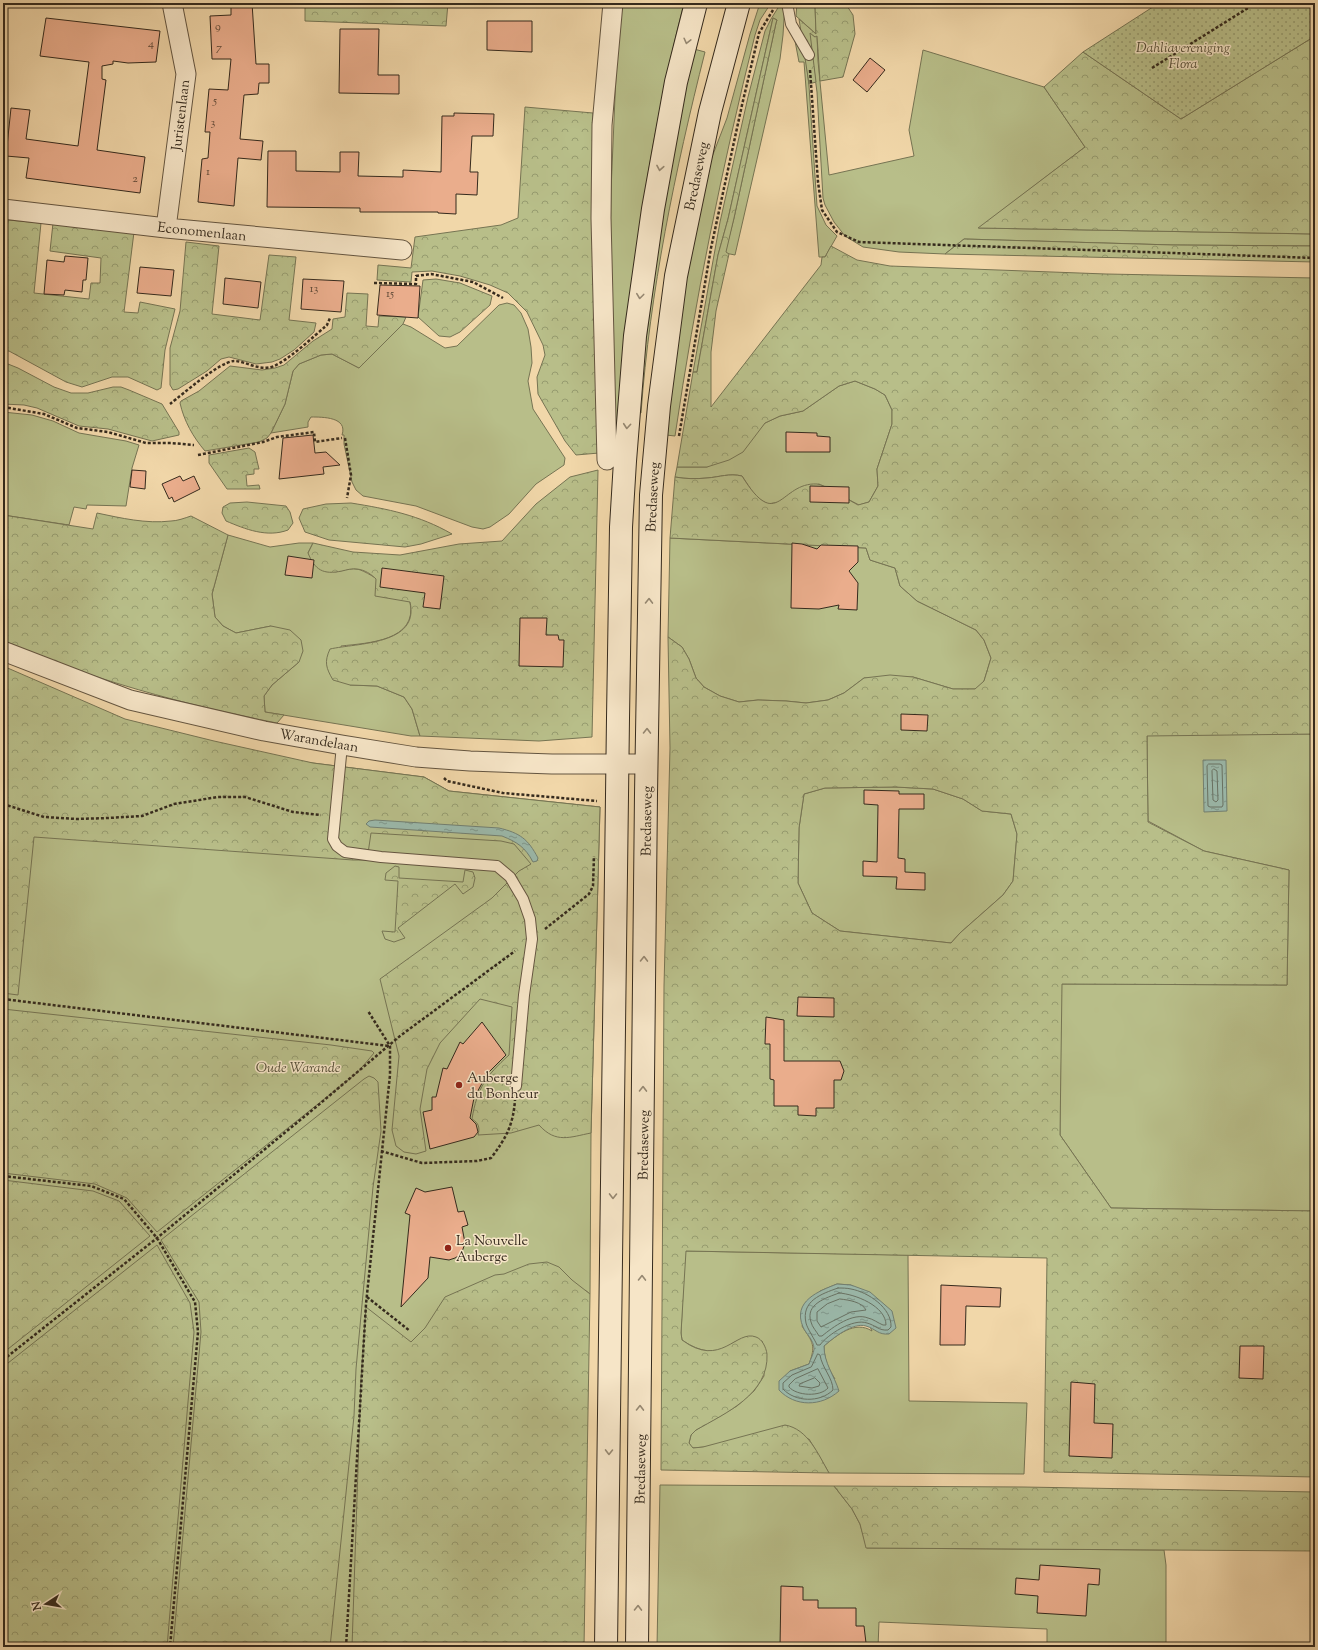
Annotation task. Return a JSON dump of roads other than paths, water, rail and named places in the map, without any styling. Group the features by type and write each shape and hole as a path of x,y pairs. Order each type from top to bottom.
{"main road":[{"name":"Bredaseweg","path":"606,1647 614,1157 618,764 622,526 625,461 635,336 653,209 676,82 696,3"},
{"name":"Bredaseweg","path":"637,1647 646,764 651,495 662,377 676,276 693,188 710,112 739,3"},
{"path":"610,1350 616,1337 625,1331 634,1338 641,1354"},
{"path":"608,1535 639,1535"}],"street":[{"name":"Juristenlaan","path":"166,228 186,74 172,3"},
{"path":"607,460 601,218 602,125 613,3"},
{"name":"Economenlaan","path":"3,209 166,228 402,250"},
{"name":"Warandelaan","path":"3,651 130,700 264,731 342,745 416,757 463,760 512,763 646,764"}],"lane":[{"path":"787,3 791,24 809,54"},
{"path":"342,745 333,839 337,846 345,852 381,857 497,866 510,877 523,899 530,919 532,939 524,995 516,1086"}],"water":[{"path":"1203,760 1226,760 1227,811 1204,812"},
{"path":"375,820 499,828 513,832 527,841 538,858 537,861 533,862 527,852 520,846 512,840 502,836 370,827 366,824 369,821"},
{"path":"837,1284 851,1285 870,1292 892,1311 896,1328 889,1334 885,1334 861,1325 849,1328 838,1335 824,1346 824,1352 839,1391 824,1400 816,1402 808,1403 793,1400 785,1396 779,1390 779,1381 790,1371 809,1364 814,1349 811,1340 803,1327 801,1310 809,1298"}],"place":[{"name":"Auberge du Bonheur","path":"459,1085"},
{"name":"La Nouvelle Auberge","path":"448,1248"}],"park label":[{"name":"Dahliavereniging Flora","path":"1183,56"},
{"name":"Oude Warande","path":"298,1067"}]}
